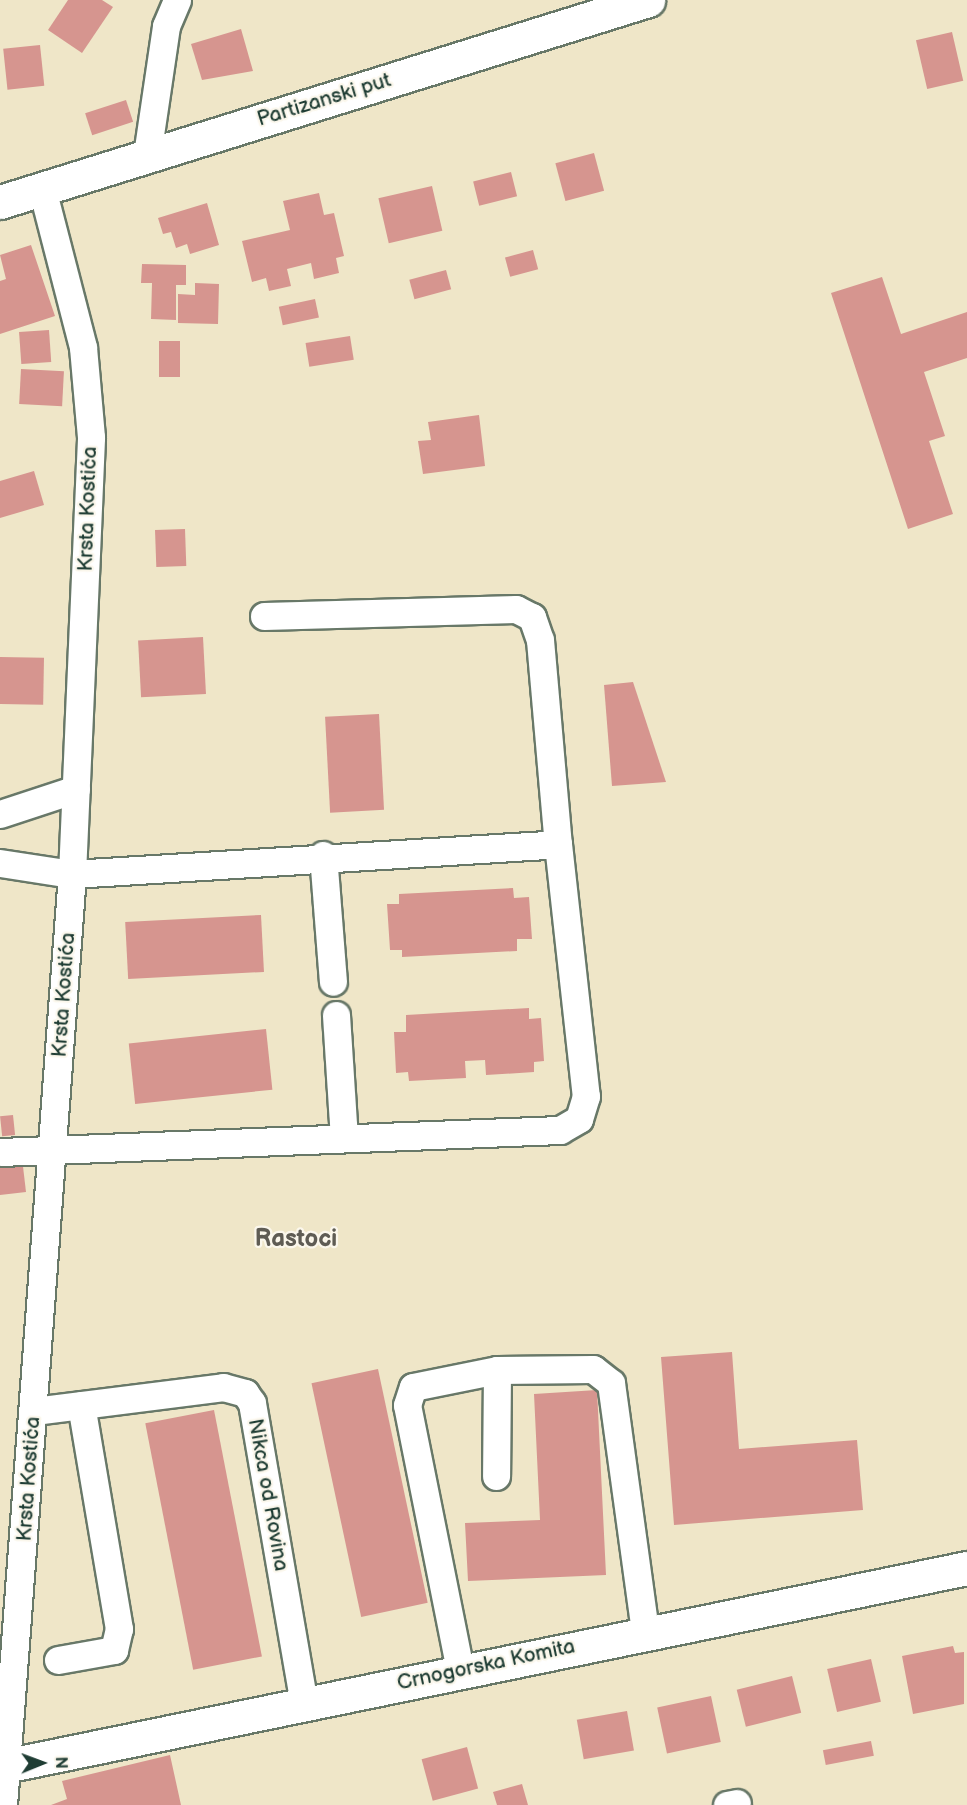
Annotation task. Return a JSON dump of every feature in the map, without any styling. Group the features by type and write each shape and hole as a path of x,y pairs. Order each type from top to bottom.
{"street":[{"path":"147,156 166,26 177,0"},
{"name":"Partizanski put","path":"0,202 648,0"},
{"name":"Krsta Kostića","path":"3,1805 3,1767 34,1411 72,874 91,437 83,346 42,188"},
{"path":"0,1152 54,1148 560,1130 579,1119 586,1096 558,844 540,640 532,617 516,609 264,616"},
{"path":"0,814 76,789"},
{"path":"0,863 72,874 323,855 558,844"},
{"path":"323,855 333,982"},
{"path":"336,1016 344,1138"},
{"path":"460,1670 407,1405 419,1382 497,1370 593,1369 611,1383 645,1632"},
{"path":"496,1476 497,1370"},
{"name":"Nikca od Rovina","path":"34,1411 223,1387 245,1394 252,1403 304,1703"},
{"path":"58,1659 114,1650 119,1636 81,1405"},
{"name":"Crnogorska Komita","path":"3,1767 460,1670 967,1568"}],"building":[{"path":"68,0 102,0 113,7 82,53 48,30"},
{"path":"241,29 253,71 202,80 191,44"},
{"path":"952,32 963,81 927,89 916,40"},
{"path":"40,45 44,86 7,90 3,49"},
{"path":"126,100 133,122 92,135 85,113"},
{"path":"594,153 604,191 565,201 555,163"},
{"path":"511,172 517,196 479,206 473,181"},
{"path":"432,186 442,231 389,243 378,198"},
{"path":"319,193 324,215 334,213 344,256 336,258 339,273 314,279 311,263 287,269 291,286 269,291 266,278 252,282 242,241 290,230 283,201"},
{"path":"207,203 219,245 190,254 187,244 176,248 171,232 163,234 158,218"},
{"path":"31,245 55,316 0,334 0,281 6,279 0,255"},
{"path":"533,250 538,269 510,277 505,258"},
{"path":"142,264 186,265 186,285 176,285 176,320 151,319 152,283 141,283"},
{"path":"446,270 451,289 414,299 409,280"},
{"path":"882,277 901,334 967,312 967,358 924,372 945,436 929,441 953,514 908,529 831,293"},
{"path":"195,283 219,284 218,324 178,323 178,294 195,295"},
{"path":"315,299 319,318 283,325 279,307"},
{"path":"49,330 51,362 21,364 19,332"},
{"path":"350,336 354,360 309,367 306,343"},
{"path":"159,341 180,341 180,377 159,377"},
{"path":"21,369 64,371 62,406 19,404"},
{"path":"479,415 485,466 423,474 418,441 431,440 428,422"},
{"path":"34,471 44,505 0,518 0,481"},
{"path":"185,529 186,566 156,567 155,530"},
{"path":"203,637 206,694 141,697 138,640"},
{"path":"0,657 44,658 43,705 0,704"},
{"path":"633,682 666,782 612,786 604,685"},
{"path":"379,714 384,810 330,813 325,717"},
{"path":"513,888 514,898 529,897 532,939 517,939 517,951 402,957 402,950 390,950 387,904 399,904 399,894"},
{"path":"261,915 264,972 128,979 125,922"},
{"path":"529,1008 529,1019 541,1018 544,1061 534,1062 534,1072 486,1075 485,1060 465,1061 466,1078 409,1081 408,1072 396,1073 394,1032 406,1032 406,1015"},
{"path":"266,1029 272,1090 135,1104 129,1043"},
{"path":"13,1115 15,1135 2,1136 0,1116"},
{"path":"22,1158 26,1192 0,1195 0,1161"},
{"path":"732,1352 739,1449 857,1440 863,1510 674,1525 661,1357"},
{"path":"378,1369 428,1603 361,1617 311,1383"},
{"path":"597,1390 606,1575 468,1581 465,1523 540,1520 534,1394"},
{"path":"214,1410 262,1656 193,1670 145,1423"},
{"path":"953,1646 955,1653 964,1652 964,1704 913,1714 902,1656"},
{"path":"871,1659 881,1702 837,1712 827,1669"},
{"path":"792,1676 801,1713 746,1727 737,1690"},
{"path":"711,1696 721,1742 667,1753 657,1707"},
{"path":"627,1711 634,1750 584,1759 577,1720"},
{"path":"871,1741 874,1756 826,1765 823,1750"},
{"path":"467,1747 478,1789 433,1801 422,1759"},
{"path":"170,1755 181,1805 51,1805 67,1799 62,1781"},
{"path":"522,1784 528,1805 497,1805 493,1792"}],"district":[{"name":"Rastoci","path":"296,1239"}]}
